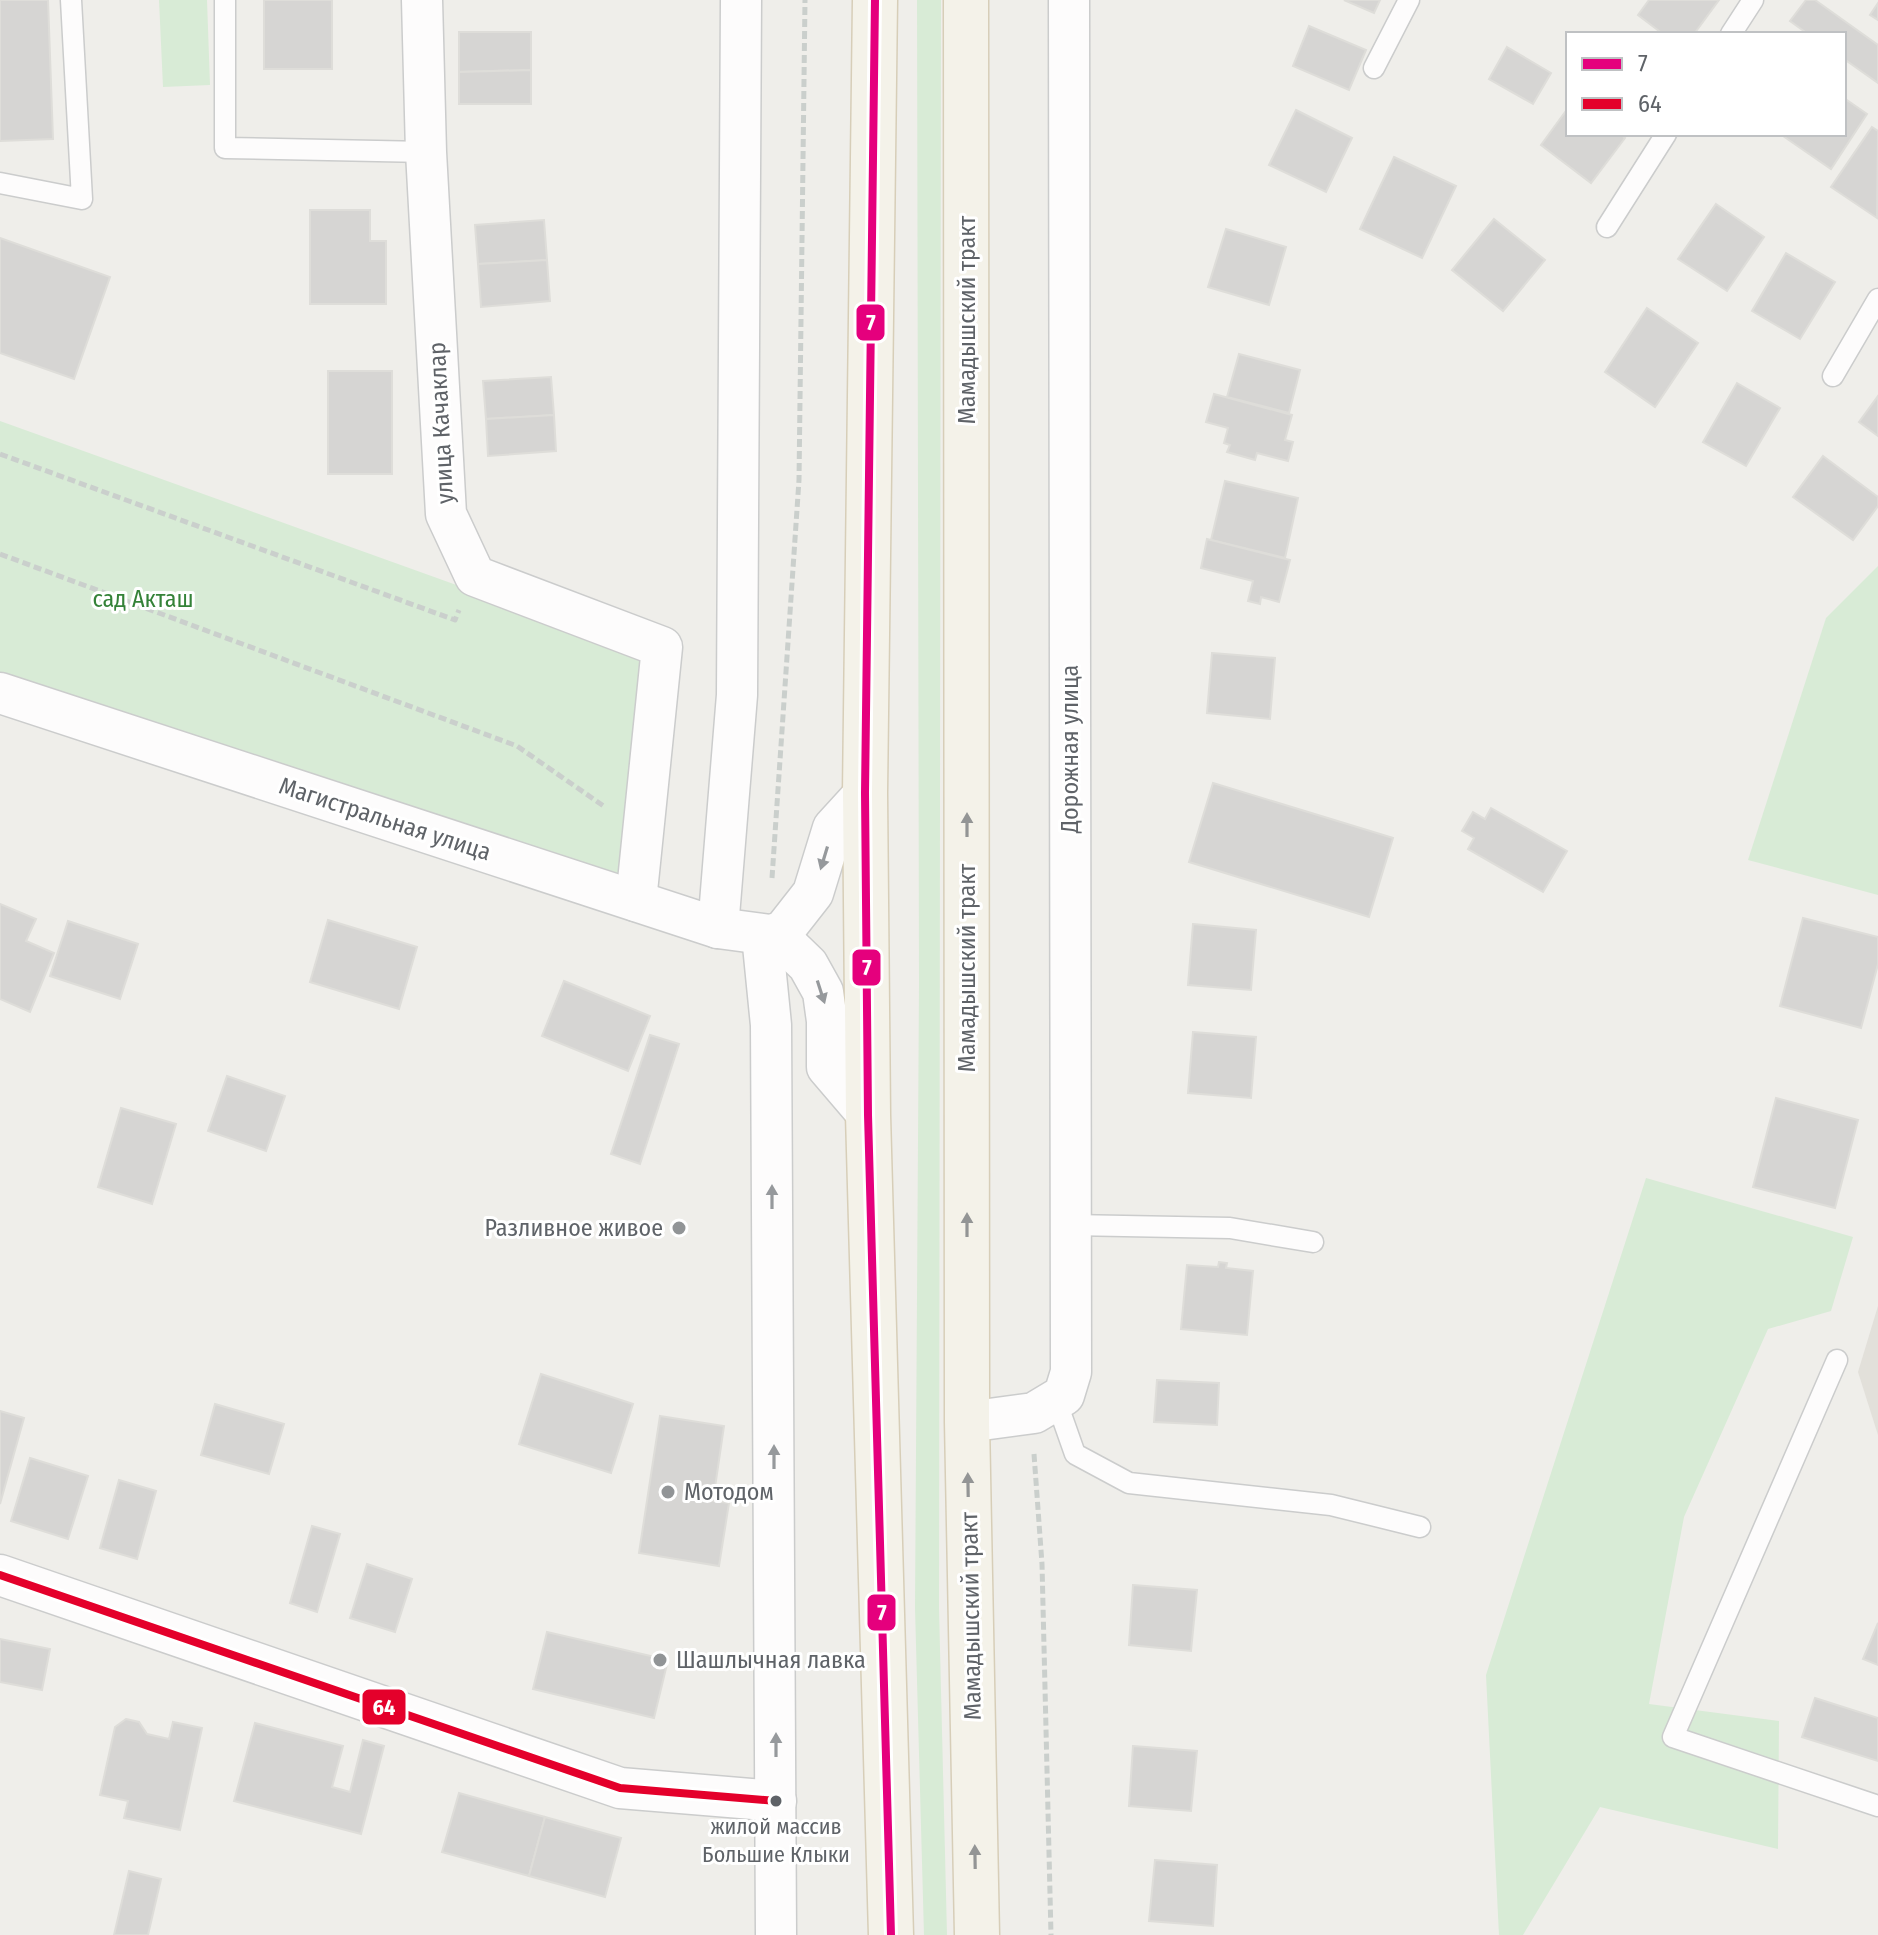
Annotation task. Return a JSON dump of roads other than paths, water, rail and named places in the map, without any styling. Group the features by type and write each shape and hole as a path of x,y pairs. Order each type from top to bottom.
{"main road":[{"path":"875,0 865,793 868,1115 891,1935"},
{"name":"Мамадышский тракт","path":"966,0 967,1422 977,1935"}],"street":[{"name":"улица Качаклар","path":"422,0 426,152 446,514 475,576 662,647 636,901"},
{"path":"718,928 737,695 741,0"},
{"name":"Дорожная улица","path":"1056,1400 1064,1395 1071,1372 1069,0"},
{"name":"Магистральная улица","path":"0,693 718,928 767,935"},
{"path":"767,935 784,930 809,900 833,828 865,793"},
{"path":"767,935 784,939 808,965 823,992 827,1021 827,1067 868,1115"},
{"path":"767,935 771,1025 776,1935"},
{"path":"967,1422 1034,1413 1056,1400"},
{"path":"0,1575 620,1788 776,1801"}],"lane":[{"path":"0,183 82,199 71,0"},
{"path":"225,0 225,148 426,152"},
{"path":"1374,68 1409,0"},
{"path":"1732,32 1753,0"},
{"path":"1607,227 1665,136"},
{"path":"1833,376 1878,299"},
{"path":"1071,1225 1230,1228 1313,1242"},
{"path":"1837,1360 1673,1737 1878,1806"},
{"path":"1056,1400 1075,1454 1129,1483 1331,1505 1420,1527"}],"place":[{"name":"Разливное живое","path":"679,1228"},
{"name":"Мотодом","path":"668,1492"},
{"name":"Шашлычная лавка","path":"660,1660"},
{"name":"жилой массив Большие Клыки","path":"776,1801"}],"park label":[{"name":"сад Акташ","path":"143,599"}]}
